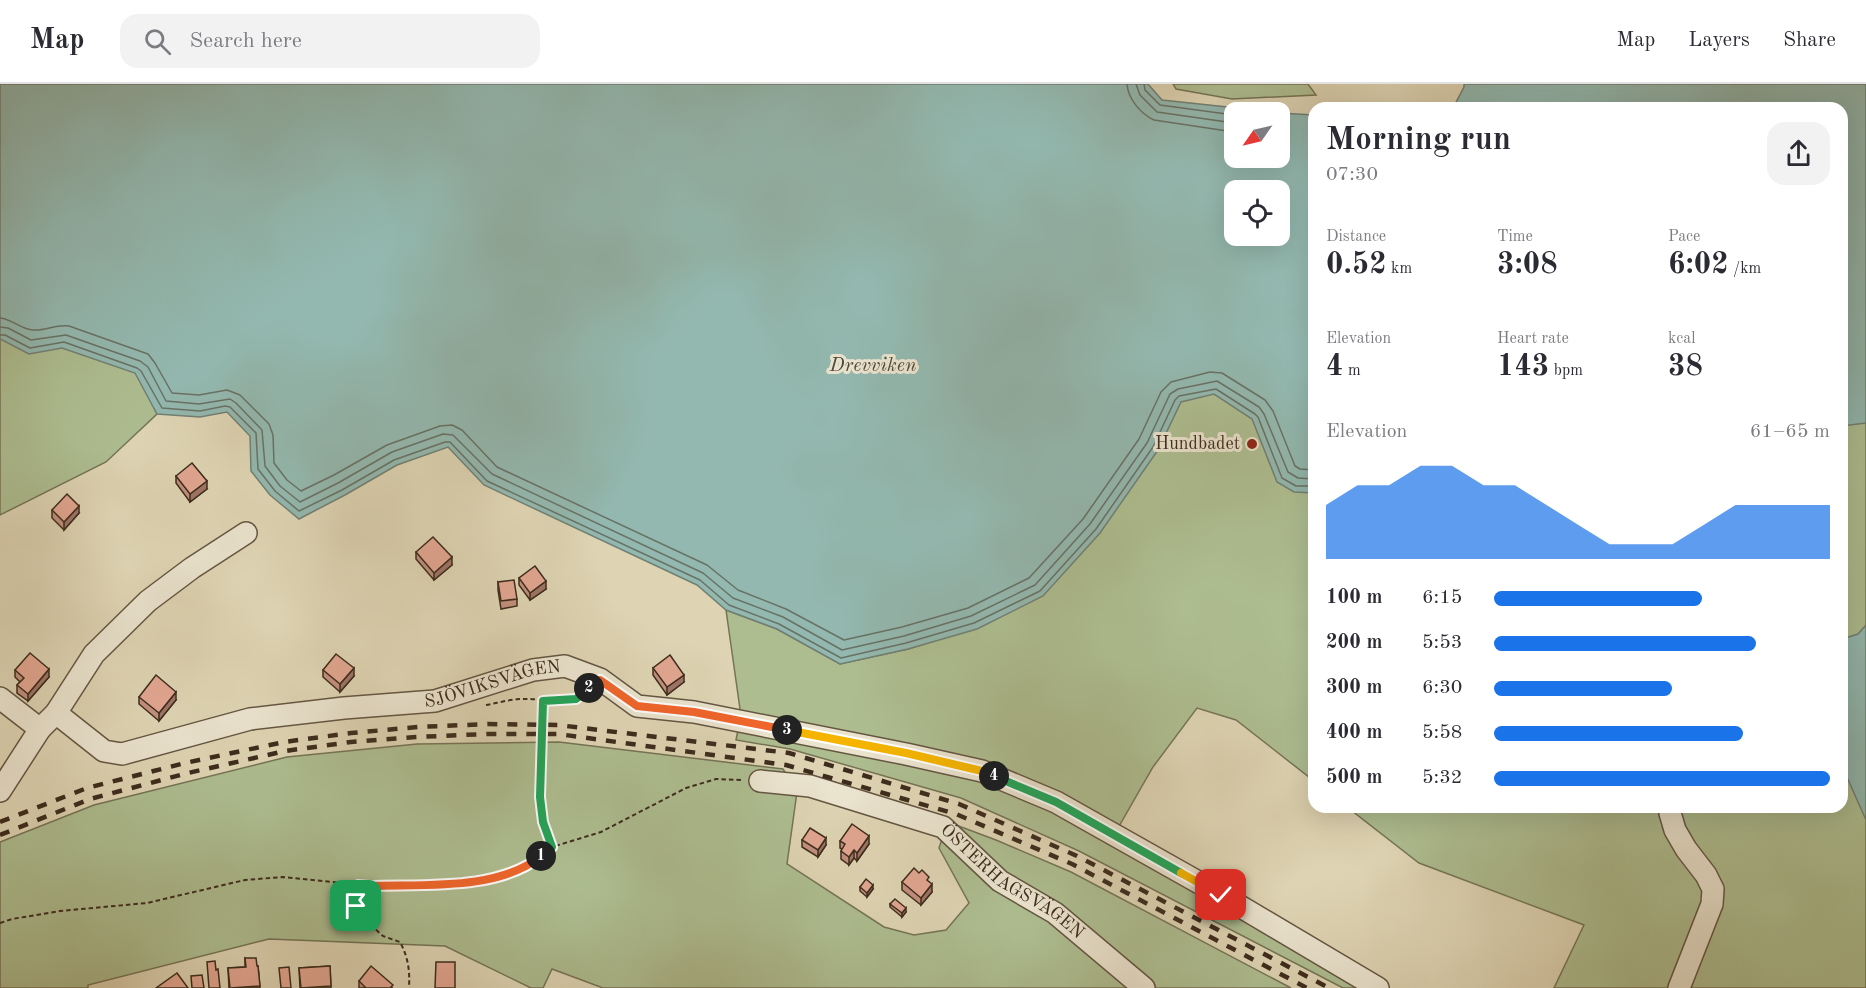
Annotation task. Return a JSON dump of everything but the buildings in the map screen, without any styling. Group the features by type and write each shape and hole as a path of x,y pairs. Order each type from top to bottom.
{"street":[{"path":"0,791 40,729 56,713 94,654 148,601 192,568 246,533"},
{"name":"SJÖVIKSVÄGEN","path":"56,713 104,751 122,754 250,719 344,708 435,701 533,670 565,666 600,680 637,706 706,715 906,753 982,771 1056,802 1221,895 1378,988"},
{"path":"0,698 40,729"},
{"name":"ÖSTERHAGSVÄGEN","path":"760,781 810,786 944,827 1000,881 1055,913 1144,988"},
{"path":"1670,813 1675,830 1686,849 1706,874 1713,889 1712,904 1678,988"}],"path":[{"path":"552,847 542,814 540,797 543,701 576,699 600,680"},
{"path":"0,923 60,911 147,903 245,880 283,877 370,886 473,883 508,874 535,861 552,847 601,832 686,788 716,779 760,781"},
{"path":"358,885 355,900 362,917 383,936 400,942 406,953 410,971 409,988"}],"green space":[{"path":"0,84 157,414 106,462 0,515"},
{"path":"1173,84 1308,84 1316,95 1232,99 1176,89"},
{"name":"Drevviken","path":"809,133 1308,279 1308,776 1236,720 1197,708 1153,767 1118,828 1058,796 741,716 726,610 777,629 840,664 934,641"},
{"path":"1866,192 1866,988 1554,988 1584,925 1419,863 1355,813 1848,813 1848,196"},
{"path":"739,725 980,775 1055,806 1369,988 1343,988 1079,851 961,798 790,749 736,740"},
{"path":"559,742 783,769 797,792 787,864 884,927 914,935 946,930 969,903 939,848 948,822 1071,872 1291,988 603,988 552,969 543,988 531,988 445,946 269,939 88,985 88,988 0,988 0,842 94,805 287,757 417,744"}],"water":[{"name":"Drevviken","path":"0,84 1148,84 1162,100 1224,107 1224,168 1290,168 1290,114 1308,115 1308,493 1294,492 1277,482 1252,419 1214,394 1181,402 1158,450 1100,533 1043,596 977,629 908,649 840,664 777,629 726,610 697,585 484,485 448,447 397,465 299,519 270,495 251,471 250,436 227,412 200,417 157,414 135,373 62,348 29,354 0,339"},
{"path":"1464,84 1866,84 1866,423 1848,425 1848,102 1456,102"},
{"path":"1866,625 1866,820 1848,780 1848,637 1858,634"}],"railway":[{"path":"0,822 87,788 185,763 284,742 418,727 488,724 558,725 789,753 959,804 1077,856 1329,988"},
{"path":"0,835 90,799 188,773 285,751 351,742 416,737 558,734 786,765 956,814 1072,864 1307,988"}],"place":[{"name":"Hundbadet","path":"1252,444"}],"route":[{"path":"356,906 358,885 473,883 508,874 535,861 552,847 543,822 540,797 543,701 576,699 600,680 637,706 694,712 906,753 982,771 1056,802 1221,895"}]}
